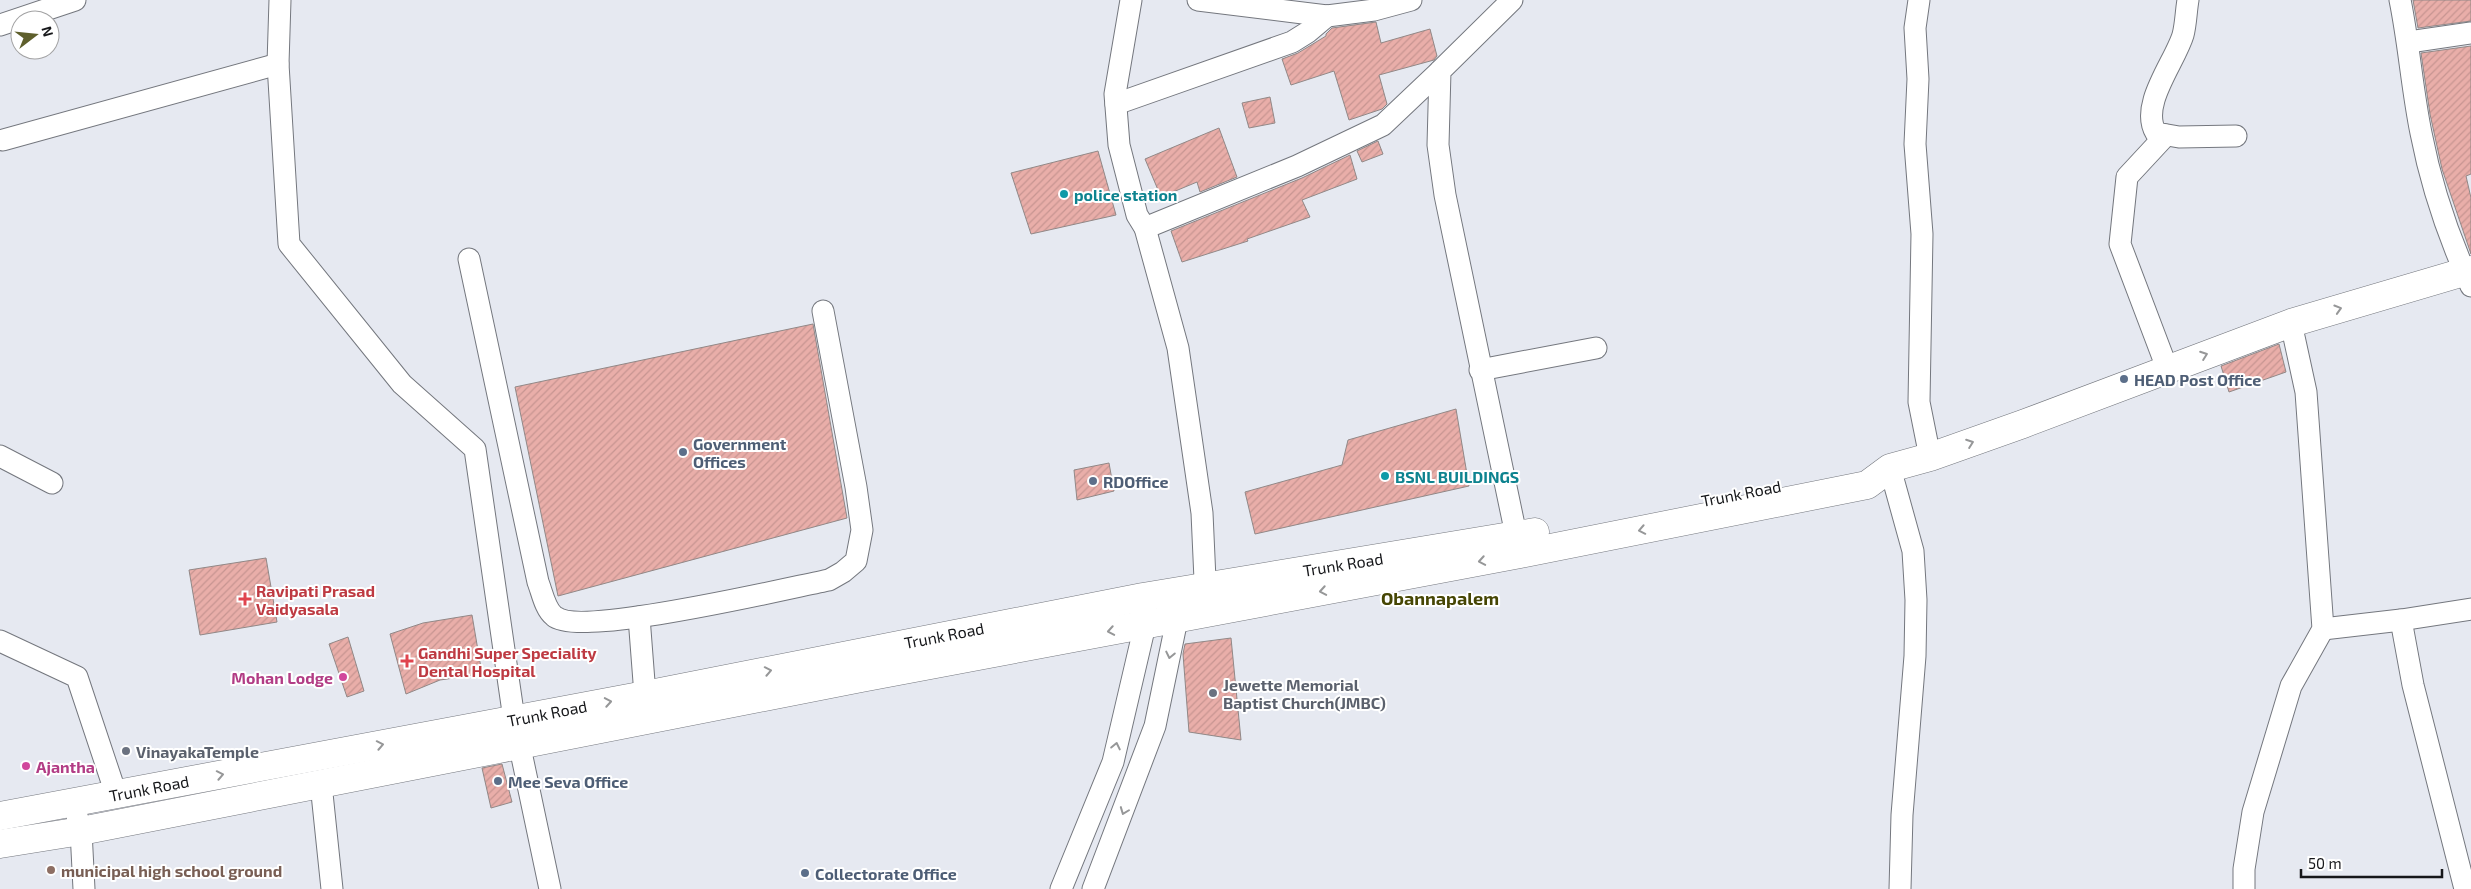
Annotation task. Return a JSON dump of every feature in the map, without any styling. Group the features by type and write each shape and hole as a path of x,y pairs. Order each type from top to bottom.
{"main road":[{"name":"Trunk Road","path":"0,816 645,695 1143,597 1198,596 1518,545 1864,469 1890,468 1930,457 2023,424 2167,368 2291,323 2469,276"},
{"path":"0,844 81,831 851,680 1145,625 1178,618 1198,596"}],"street":[{"path":"0,24 75,0"},
{"path":"280,0 278,64 290,244 402,384 475,449 514,719 550,889"},
{"path":"1131,0 1115,94 1119,145 1137,215 1145,228 1178,348 1202,513 1198,596"},
{"path":"1198,0 1327,16 1374,5 1411,0"},
{"path":"1145,228 1297,166 1383,126 1512,0"},
{"path":"1919,0 1915,28 1918,79 1915,144 1922,234 1919,402 1930,457"},
{"path":"2188,0 2183,34 2154,100 2151,120 2156,133 2166,135 2179,137 2236,136"},
{"path":"2400,0 2409,42 2421,133 2435,188 2469,276"},
{"path":"1116,104 1292,42 1308,32 1327,16"},
{"path":"2409,42 2471,33"},
{"path":"3,140 278,64"},
{"path":"1440,71 1438,145 1445,194 1480,370 1518,545"},
{"path":"2166,135 2127,177 2120,244 2167,368"},
{"path":"469,259 544,599 554,616 569,622 639,617 829,580 843,572 856,561 860,546 861,522 823,311"},
{"path":"2244,889 2244,869 2253,812 2290,686 2323,629 2306,392 2291,323"},
{"path":"1480,370 1596,348"},
{"path":"0,456 52,483"},
{"path":"1890,468 1913,550 1916,600 1915,656 1902,815 1900,889"},
{"path":"1061,889 1113,762 1145,625 1143,597"},
{"path":"2323,629 2401,620 2471,609"},
{"path":"639,617 645,695"},
{"path":"1093,889 1155,726 1178,618"},
{"path":"2401,620 2413,685 2465,889"},
{"path":"0,641 77,677 116,794"},
{"path":"321,784 332,889"},
{"path":"73,803 81,831 84,889"}],"building":[{"path":"2413,0 2471,0 2471,21 2418,28"},
{"path":"1376,22 1381,43 1430,29 1437,56 1434,60 1379,75 1387,104 1382,109 1349,120 1334,71 1291,85 1282,59 1298,53 1326,36 1332,28"},
{"path":"2471,46 2471,174 2466,176 2471,198 2471,254 2442,169 2430,114 2421,53"},
{"path":"1270,97 1275,123 1249,128 1242,103"},
{"path":"1219,128 1237,177 1200,192 1197,182 1161,197 1145,159"},
{"path":"1378,141 1383,154 1362,162 1357,151"},
{"name":"police station","path":"1098,151 1116,215 1031,234 1011,173"},
{"path":"1350,155 1357,179 1302,200 1310,217 1247,239 1248,241 1182,262 1171,231 1302,178"},
{"name":"Government Offices","path":"813,324 847,518 558,596 515,387"},
{"path":"2279,344 2286,372 2229,392 2221,366"},
{"name":"BSNL BUILDINGS","path":"1456,409 1469,486 1255,534 1245,492 1342,465 1348,440"},
{"path":"1109,463 1114,491 1077,500 1074,470"},
{"path":"266,558 277,622 200,635 189,570"},
{"path":"472,615 482,674 440,680 406,694 390,634 423,623"},
{"path":"348,637 364,691 347,697 329,644"},
{"path":"1231,638 1241,740 1189,732 1183,654 1185,644"},
{"path":"502,764 512,802 491,808 482,768"}],"place":[{"name":"police station","path":"1064,194"},
{"name":"HEAD Post Office","path":"2124,379"},
{"name":"Government Offices","path":"683,452"},
{"name":"BSNL BUILDINGS","path":"1385,476"},
{"name":"RDOffice","path":"1093,481"},
{"name":"Ravipati Prasad Vaidyasala","path":"245,599"},
{"name":"Gandhi Super Speciality Dental Hospital","path":"407,661"},
{"name":"Mohan Lodge","path":"343,677"},
{"name":"Jewette Memorial Baptist Church(JMBC)","path":"1213,693"},
{"name":"VinayakaTemple","path":"126,751"},
{"name":"Ajantha","path":"26,766"},
{"name":"Mee Seva Office","path":"498,781"},
{"name":"municipal high school ground","path":"51,870"},
{"name":"Collectorate Office","path":"805,873"}],"district":[{"name":"Obannapalem","path":"1440,598"}]}
